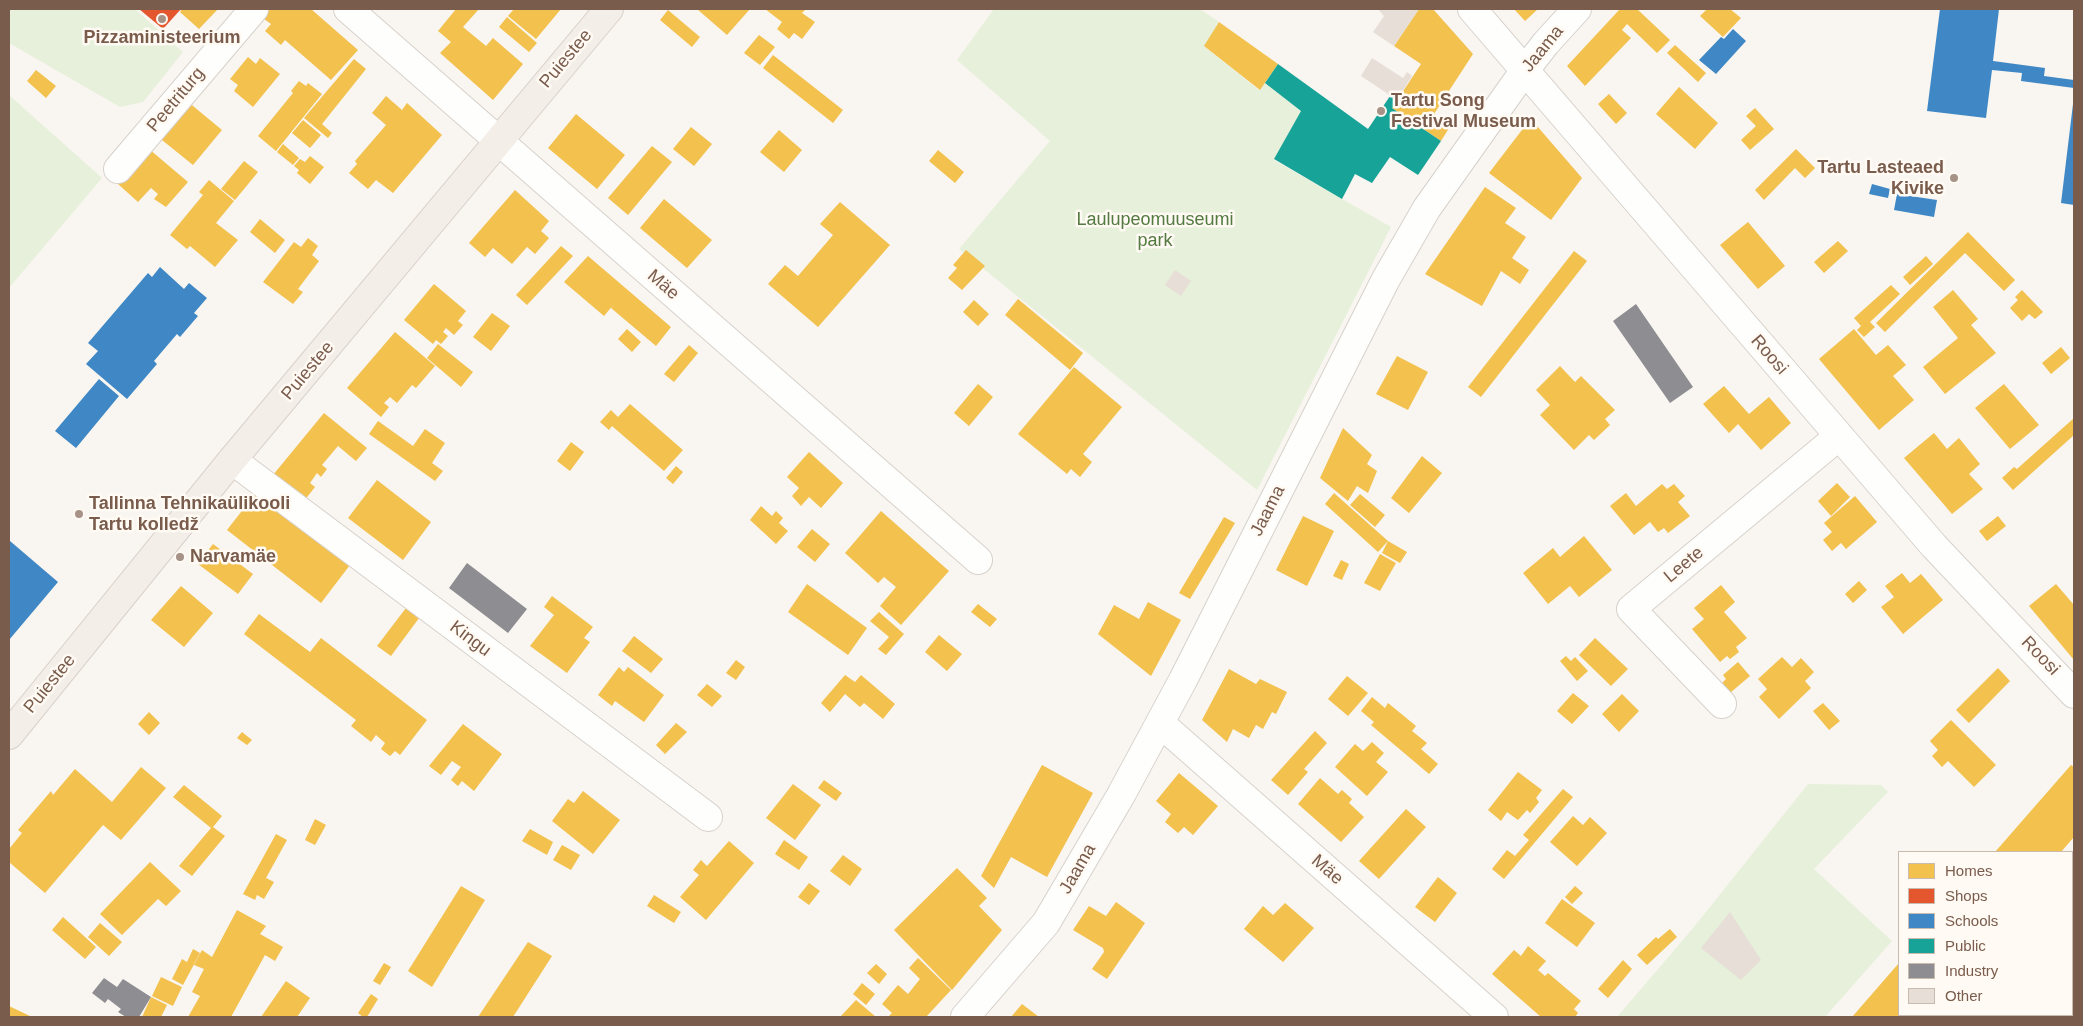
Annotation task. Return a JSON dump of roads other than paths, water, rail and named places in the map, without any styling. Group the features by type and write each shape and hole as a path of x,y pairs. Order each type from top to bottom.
{"main road":[{"name":"Puiestee","path":"9,735 232,460 609,9"}],"street":[{"name":"Peetriturg","path":"118,169 252,9"},
{"name":"Mäe","path":"348,9 978,560"},
{"name":"Roosi","path":"1472,9 1934,546 2074,694"},
{"name":"Jaama","path":"965,1017 1046,923 1121,795 1160,723 1386,279 1427,208 1525,70 1546,43 1577,9"},
{"name":"Leete","path":"1722,704 1631,609 1839,436"},
{"name":"Kingu","path":"232,460 708,817"},
{"name":"Mäe","path":"1160,723 1494,1017"}],"place":[{"name":"Pizzaministeerium","path":"162,19"},
{"name":"Tartu Song Festival Museum","path":"1381,111"},
{"name":"Tartu Lasteaed Kivike","path":"1954,178"},
{"name":"Tallinna Tehnikaülikooli Tartu kolledž","path":"79,514"},
{"name":"Narvamäe","path":"180,557"}],"park label":[{"name":"Laulupeomuuseumi park","path":"1155,230"}]}
